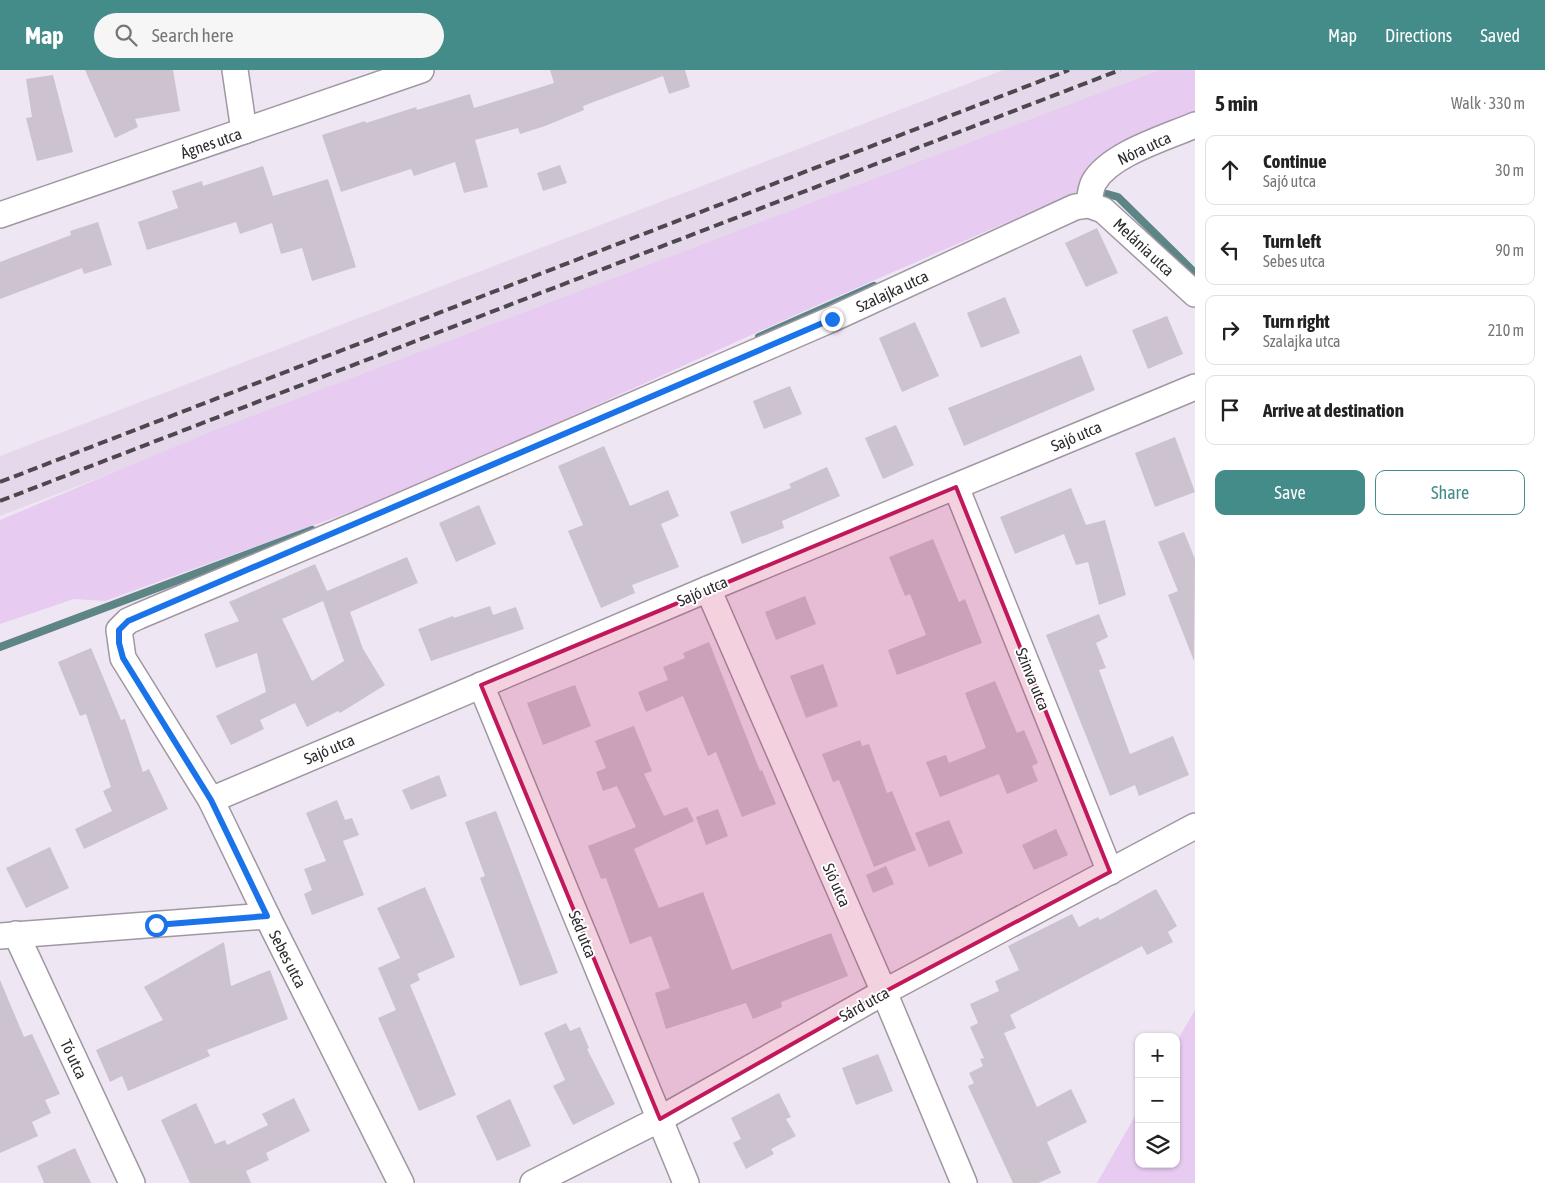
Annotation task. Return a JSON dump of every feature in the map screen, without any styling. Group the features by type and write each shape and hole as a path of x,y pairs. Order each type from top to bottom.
{"street":[{"path":"235,70 244,131"},
{"name":"Ágnes utca","path":"0,214 421,70"},
{"name":"Nóra utca","path":"1090,196 1104,169 1119,159 1195,125"},
{"name":"Melánia utca","path":"1090,196 1195,294"},
{"name":"Szalajka utca","path":"119,630 128,621 139,616 371,519 832,319 1058,213 1090,196"},
{"name":"Sajó utca","path":"211,800 956,486 1193,394"},
{"name":"Szinva utca","path":"956,486 1110,872"},
{"name":"Sió utca","path":"708,589 884,992 964,1183"},
{"name":"Sebes utca","path":"119,630 119,643 123,658 211,800 401,1183"},
{"name":"Séd utca","path":"481,685 686,1183"},
{"name":"Sárd utca","path":"533,1183 660,1120 884,992 1195,826"},
{"path":"8,935 267,916"},
{"name":"Tó utca","path":"8,935 132,1183"}],"highlighted area":[{"path":"956,487 1110,872 884,992 660,1119 481,685"}],"shaded area":[{"path":"1003,70 1162,70 0,516 0,456"},
{"path":"1160,70 1195,70 1195,118 1081,190 820,304 397,495 105,601 74,599 0,624 0,520 215,430"},
{"path":"1195,1010 1195,1183 1097,1183 1135,1116 1135,1168 1180,1168 1180,1036"}],"building":[{"path":"85,70 173,70 180,111 135,119 138,127 115,138"},
{"path":"550,70 685,70 690,87 669,94 663,76 583,106 584,110 545,126 520,134 518,128 475,140 488,187 464,193 455,162 414,176 411,169 341,192 322,135 365,121 366,123 416,107 417,110 470,94 474,108 554,83"},
{"path":"53,75 73,152 37,161 26,118 32,117 26,79"},
{"path":"560,165 567,183 543,191 537,173"},
{"path":"263,166 273,196 328,179 356,267 312,281 302,248 281,254 272,223 240,234 236,222 147,250 138,222 178,208 172,191 202,181 203,186"},
{"path":"98,222 112,265 84,274 82,268 0,299 0,262 71,235 70,231"},
{"path":"1097,228 1118,273 1086,287 1065,243"},
{"path":"1005,297 1020,333 981,348 967,313"},
{"path":"1167,316 1183,354 1148,369 1132,330"},
{"path":"915,322 939,376 902,392 879,338"},
{"path":"1081,355 1095,390 964,446 948,408"},
{"path":"790,386 802,414 764,429 753,401"},
{"path":"896,425 914,465 883,479 865,438"},
{"path":"1175,437 1195,492 1155,507 1135,453"},
{"path":"604,446 630,506 668,490 679,516 661,524 679,567 632,585 635,593 601,608 568,531 583,525 558,466"},
{"path":"827,467 840,496 782,521 784,528 742,544 730,512 791,488 789,484"},
{"path":"1071,488 1086,525 1105,520 1126,595 1099,605 1088,562 1076,565 1064,534 1015,554 1000,517"},
{"path":"479,505 496,544 456,562 439,523"},
{"path":"1184,532 1195,559 1194,661 1168,595 1178,591 1158,542"},
{"path":"933,539 959,602 965,599 982,643 897,675 888,650 926,635 910,594 905,596 889,557"},
{"path":"407,557 418,583 350,612 363,649 385,685 340,713 338,711 307,727 295,703 260,720 264,729 231,745 216,716 266,692 257,653 216,668 204,634 239,621 229,602 315,564 327,591","holes":["323,601 344,661 312,681 282,619"]},
{"path":"805,596 816,624 776,640 765,612"},
{"path":"490,606 493,615 516,607 524,629 431,661 418,629 453,616 454,618"},
{"path":"1099,614 1108,637 1096,643 1106,668 1099,670 1130,754 1173,736 1189,775 1139,796 1135,785 1110,796 1046,635"},
{"path":"709,642 760,771 762,770 776,804 742,817 716,752 708,756 683,696 646,712 638,692 668,680 663,667 685,658 683,653"},
{"path":"91,648 121,720 125,719 143,772 149,769 168,809 84,849 75,829 112,811 103,791 111,787 86,714 80,716 58,662"},
{"path":"823,664 838,706 806,718 790,676"},
{"path":"995,681 1017,733 1024,730 1038,763 1032,766 1038,781 1007,794 999,774 940,797 926,762 946,755 949,763 986,748 965,693"},
{"path":"575,685 591,726 543,745 527,703"},
{"path":"634,726 652,771 644,774 664,816 687,807 694,821 634,849 659,908 703,892 732,970 831,933 848,976 781,1002 782,1007 753,1019 746,1003 666,1029 655,993 670,988 651,936 630,944 606,878 601,879 588,846 636,827 617,786 603,791 596,772 606,768 595,741"},
{"path":"860,740 862,746 869,744 887,793 892,791 916,850 874,867 839,780 833,782 822,754"},
{"path":"439,775 447,796 411,810 402,790"},
{"path":"337,800 345,820 352,818 359,835 343,841 364,895 312,915 304,894 312,890 304,869 326,861 306,813"},
{"path":"718,809 728,836 706,845 696,817"},
{"path":"496,811 558,973 520,986 480,878 485,876 465,822"},
{"path":"949,820 963,853 929,867 915,833"},
{"path":"1056,829 1068,855 1034,870 1022,845"},
{"path":"50,847 69,888 26,908 6,868"},
{"path":"886,866 894,884 873,893 866,875"},
{"path":"425,887 455,957 417,974 420,980 410,985 456,1095 419,1111 378,1018 396,1010 378,968 400,958 377,908"},
{"path":"1156,889 1177,926 1168,932 1173,942 1147,955 1142,946 1010,1015 1016,1028 1004,1033 1037,1107 1071,1089 1087,1122 1047,1142 1061,1173 1038,1183 1013,1183 968,1086 974,1083 969,1073 983,1066 980,1059 984,1058 970,1027 978,1023 970,1004 999,991 995,981 1019,970 1008,946 1072,914 1079,927 1098,917 1100,920"},
{"path":"224,942 231,986 270,970 288,1019 207,1050 210,1056 128,1091 122,1076 110,1082 96,1050 163,1020 144,987"},
{"path":"0,980 24,1037 32,1034 60,1094 45,1100 51,1113 32,1122 38,1136 0,1153"},
{"path":"566,1023 570,1031 580,1027 589,1048 587,1049 615,1104 573,1125 553,1086 565,1080 544,1033"},
{"path":"878,1054 893,1091 856,1105 842,1068"},
{"path":"779,1093 791,1117 786,1119 796,1136 771,1149 774,1154 746,1169 733,1143 741,1139 731,1118"},
{"path":"294,1098 310,1131 266,1153 269,1160 246,1171 251,1183 190,1183 161,1120 196,1103 215,1144 225,1140 227,1145 268,1125 262,1114"},
{"path":"510,1099 531,1146 497,1161 476,1116"},
{"path":"75,1148 91,1183 44,1183 37,1166"}],"waterway":[{"path":"1094,195 1107,194 1118,197 1195,273"},
{"path":"759,337 874,286"},
{"path":"0,647 312,530"}],"railway":[{"path":"0,482 1069,70"},
{"path":"0,501 1120,70"}],"route":[{"path":"156,925 267,916 211,800 123,658 119,643 119,630 128,621 361,523 832,319"}]}
